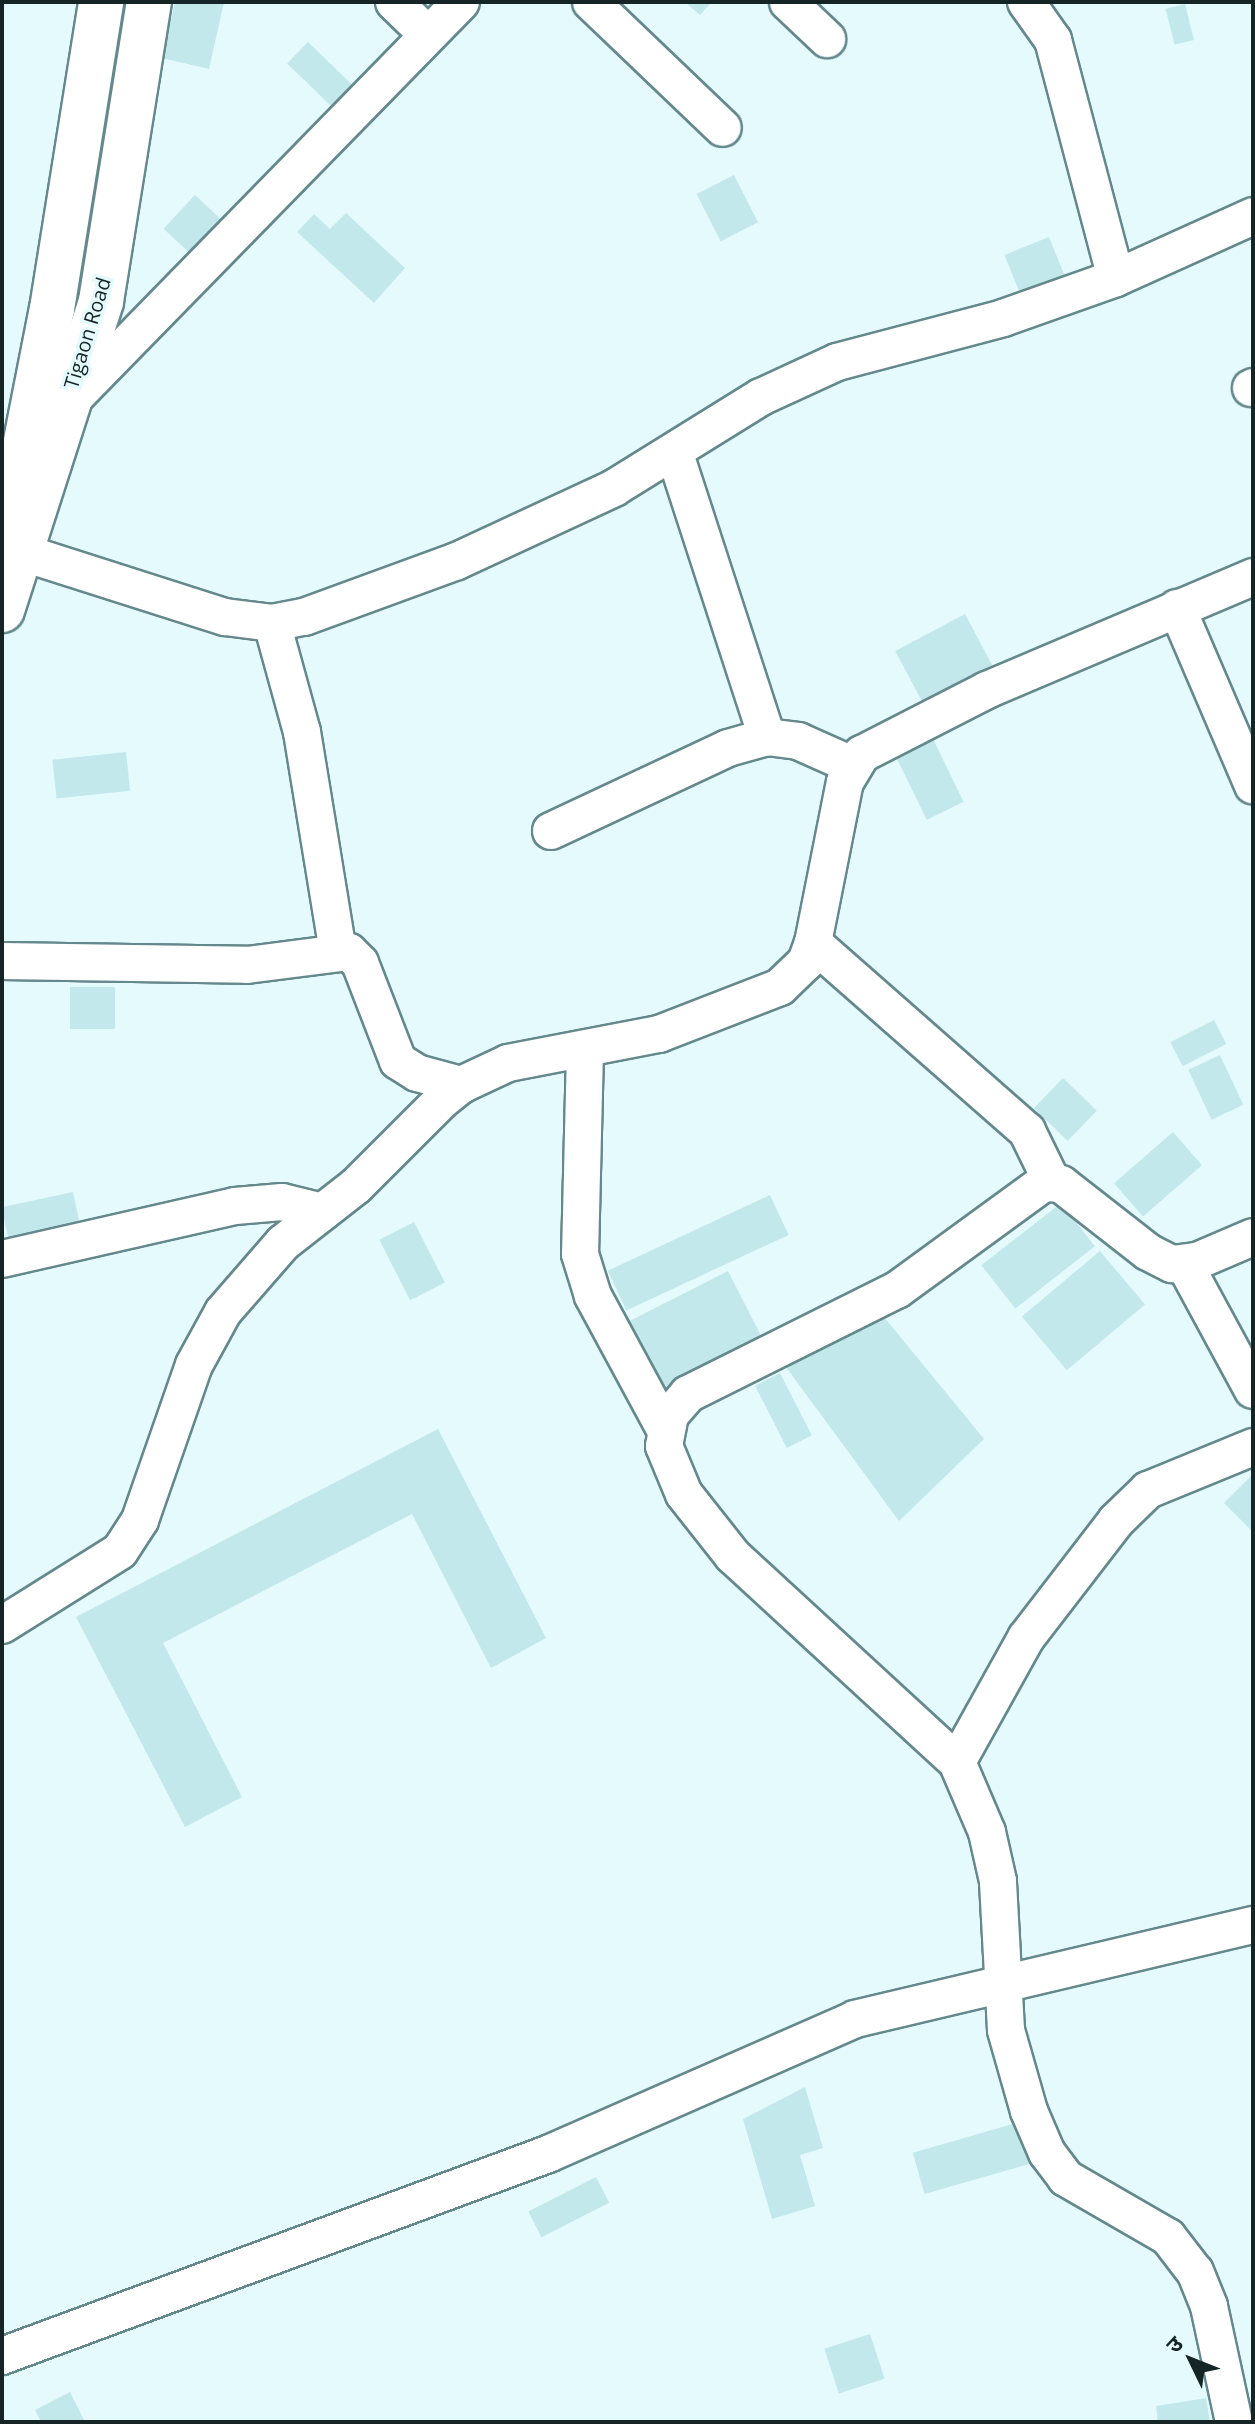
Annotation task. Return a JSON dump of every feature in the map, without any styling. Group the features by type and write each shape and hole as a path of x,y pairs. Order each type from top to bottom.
{"street":[{"name":"Tigaon Road","path":"13,465 101,2"},
{"name":"Tigaon Road","path":"2,610 24,553 65,406 101,301 149,2"},
{"path":"394,2 428,35"},
{"path":"13,465 65,406 461,2"},
{"path":"591,2 723,128"},
{"path":"788,2 827,39"},
{"path":"1026,2 1056,47 1116,278"},
{"path":"24,553 225,617 272,623 304,617 457,561 675,454 761,397 837,362 1003,318 1116,278 1253,216"},
{"path":"675,454 767,737"},
{"path":"2,1625 106,1563 130,1538 208,1336 247,1281 461,1085 508,1063 585,1051 659,1034 780,987 806,962 813,943 852,765 901,730 1253,577"},
{"path":"1177,608 1253,785"},
{"path":"272,623 302,732 338,952"},
{"path":"551,831 728,748 767,737 798,741 852,765"},
{"path":"813,943 1027,1131 1052,1182 1071,1190 1148,1252 1185,1265 1253,1237"},
{"path":"2,961 247,965 349,952 360,963 398,1061 417,1073 461,1085"},
{"path":"585,1051 580,1254 593,1296 665,1429 669,1468 733,1556 957,1762 987,1832 998,1881 1001,1984 1017,2072 1047,2153 1066,2178 1168,2237 1195,2272 1209,2306 1234,2422"},
{"path":"665,1429 678,1403 699,1387 897,1290 1052,1182"},
{"path":"2,1259 235,1206 282,1202 323,1212"},
{"path":"1185,1265 1253,1390"},
{"path":"957,1762 1026,1638 1116,1521 1148,1490 1253,1447"},
{"path":"2,2356 548,2154 855,2019 1253,1925"}],"building":[{"path":"175,2 224,2 209,69 162,58"},
{"path":"685,2 712,2 700,15"},
{"path":"1185,4 1194,40 1175,45 1166,9"},
{"path":"308,42 364,96 343,118 287,64"},
{"path":"734,175 758,222 721,241 697,194"},
{"path":"195,195 229,227 198,261 164,229"},
{"path":"346,213 405,268 374,303 297,232 314,214 330,229"},
{"path":"1049,237 1064,275 1020,293 1004,255"},
{"path":"965,614 992,665 922,702 895,651"},
{"path":"932,737 964,802 927,820 895,755"},
{"path":"126,752 130,791 56,799 52,760"},
{"path":"70,987 115,987 115,1029 70,1029"},
{"path":"1214,1020 1226,1044 1183,1066 1170,1042"},
{"path":"1220,1055 1243,1105 1212,1120 1188,1070"},
{"path":"1063,1078 1097,1111 1068,1141 1034,1108"},
{"path":"1173,1132 1202,1165 1143,1216 1114,1183"},
{"path":"73,1192 81,1231 10,1246 2,1207"},
{"path":"770,1195 789,1235 626,1311 608,1271"},
{"path":"1061,1203 1095,1246 1015,1309 981,1265"},
{"path":"414,1222 445,1283 410,1300 379,1240"},
{"path":"1100,1251 1145,1305 1067,1370 1022,1317"},
{"path":"728,1271 764,1341 660,1395 624,1324"},
{"path":"884,1317 984,1439 899,1521 786,1367"},
{"path":"780,1373 812,1435 787,1448 755,1386"},
{"path":"438,1429 546,1638 491,1668 412,1514 163,1643 242,1797 185,1827 76,1617"},
{"path":"1253,1474 1253,1532 1224,1503"},
{"path":"805,2087 823,2148 800,2155 815,2206 772,2219 743,2119"},
{"path":"1030,2119 1042,2160 925,2194 913,2153"},
{"path":"596,2177 609,2203 541,2237 528,2212"},
{"path":"870,2334 885,2379 839,2394 824,2349"},
{"path":"70,2392 85,2422 41,2422 35,2410"},
{"path":"1206,2398 1210,2422 1158,2422 1156,2406"}]}
